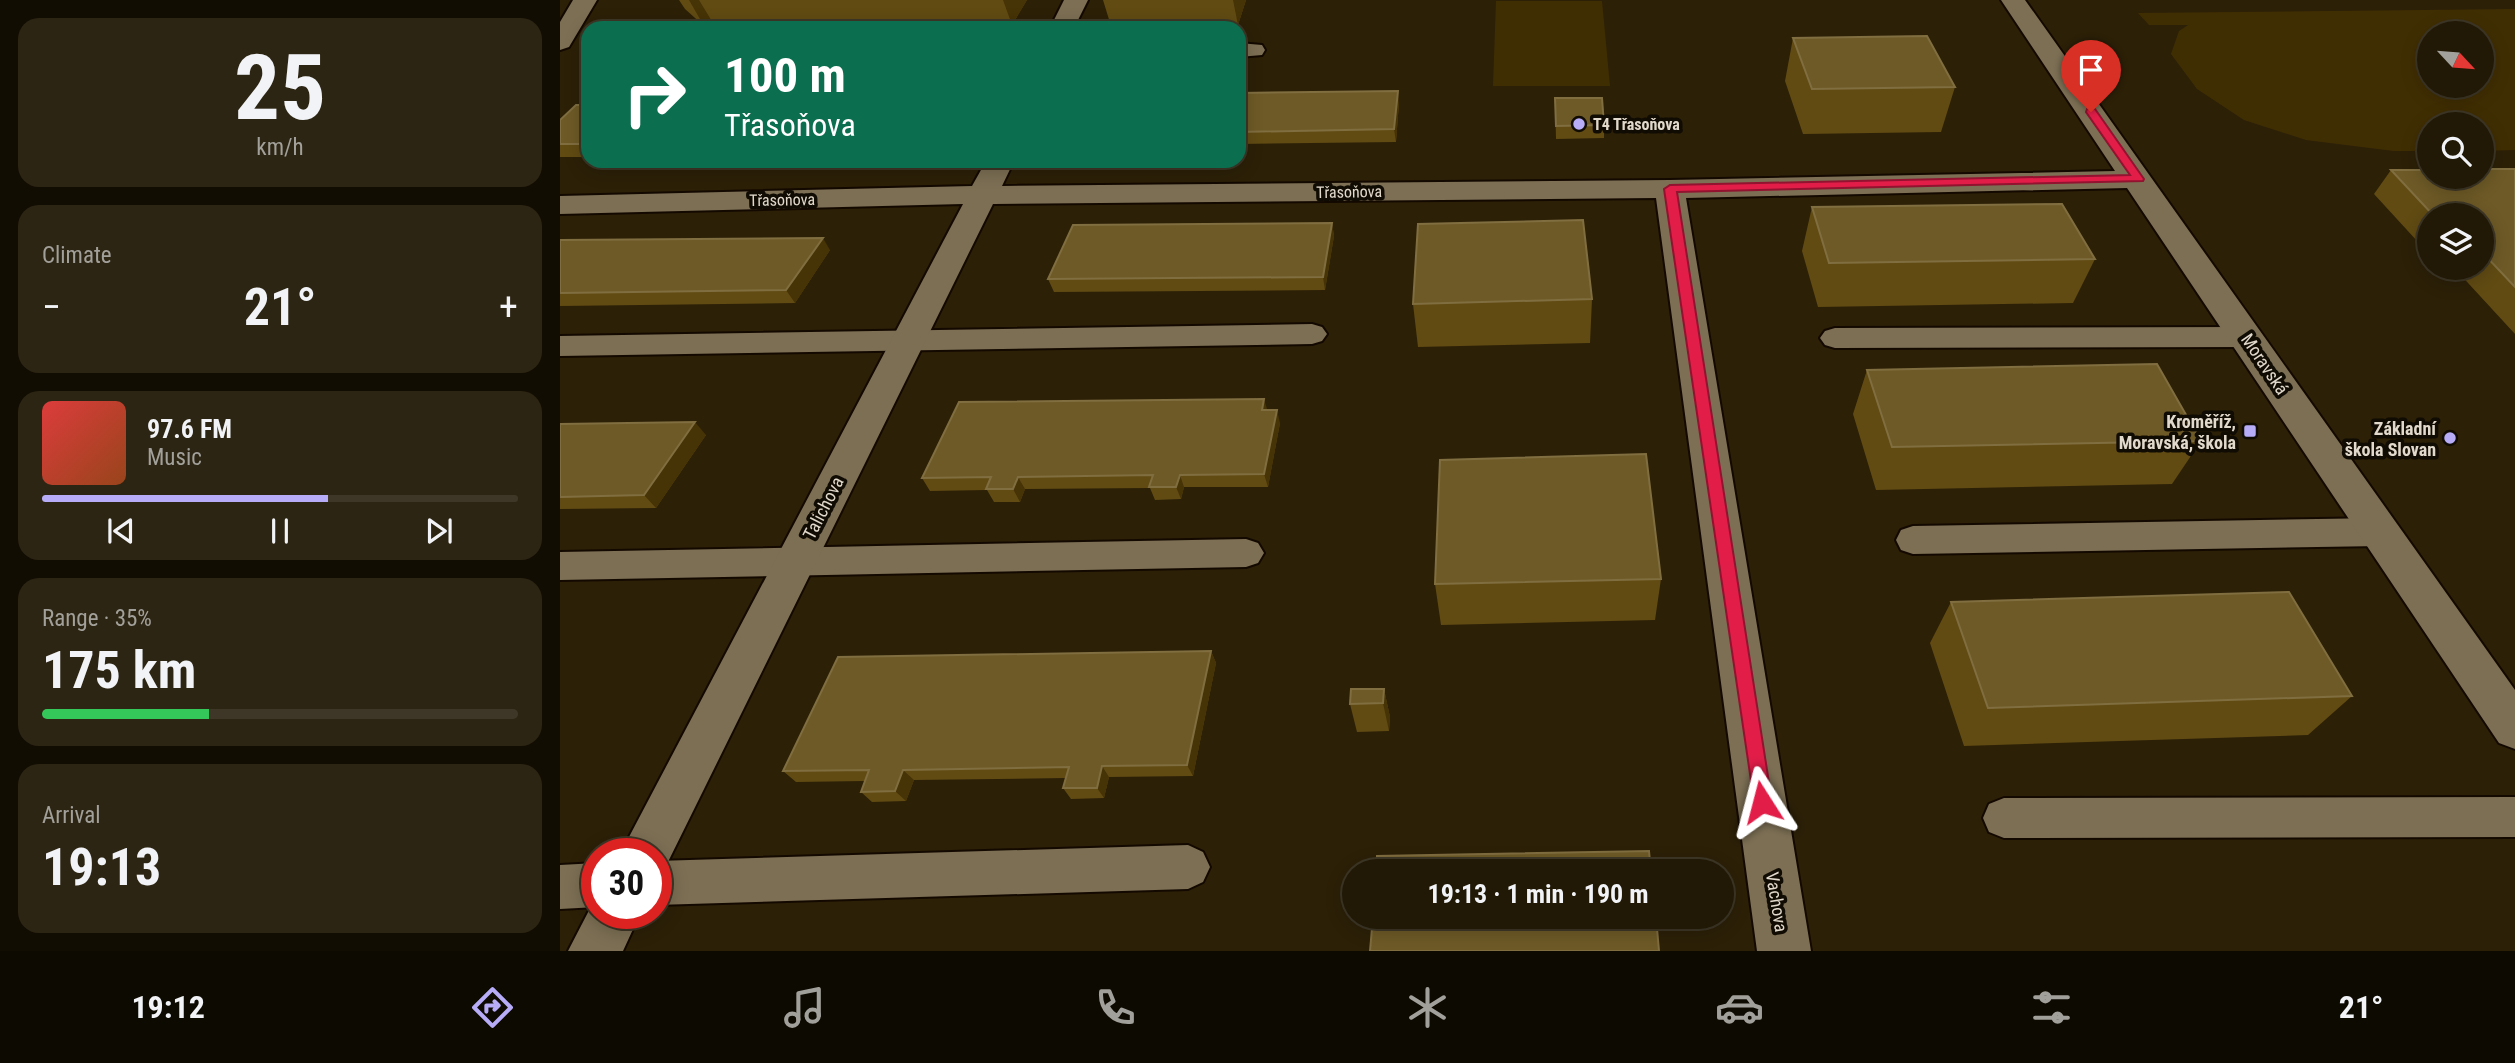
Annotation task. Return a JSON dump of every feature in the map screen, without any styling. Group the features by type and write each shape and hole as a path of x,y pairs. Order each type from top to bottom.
{"street":[{"path":"566,49 585,0"},
{"path":"1066,21 1076,0"},
{"name":"Moravská","path":"2013,0 2515,729"},
{"name":"Třasoňova","path":"560,205 992,178 1670,189 2138,179"},
{"name":"Talichova","path":"653,838 992,178"},
{"name":"Vachova","path":"1670,189 1784,951"},
{"path":"595,951 606,929"}],"lane":[{"path":"560,346 1312,334"},
{"path":"1835,338 2247,337"},
{"path":"1913,540 2381,532"},
{"path":"560,566 1246,552"},
{"path":"2004,818 2515,817"},
{"path":"672,883 1188,867"},
{"path":"560,887 581,886"}],"shaded area":[{"path":"1496,1 1602,1 1610,86 1493,86"},
{"path":"2515,9 2515,150 2494,151 2494,112 2417,112 2417,151 2394,151 2306,140 2244,120 2197,89 2171,54 2179,31 2188,25 2149,25 2138,13"}],"building":[{"path":"1927,36 1955,87 1812,89 1793,38"},
{"path":"1398,91 1394,129 1246,132 1246,93"},
{"path":"1555,98 1602,98 1604,125 1556,126"},
{"path":"576,105 581,105 581,144 560,144 560,120"},
{"path":"2494,169 2515,169 2515,287 2494,265 2494,203 2422,203 2391,170 2417,170 2417,189 2494,189"},
{"path":"2062,204 2095,259 1829,263 1812,207"},
{"path":"1583,220 1592,299 1413,304 1418,224"},
{"path":"1332,223 1323,277 1048,279 1073,225"},
{"path":"823,238 786,290 560,293 560,240"},
{"path":"2157,364 2201,441 1892,447 1867,370"},
{"path":"1264,399 1262,410 1277,410 1264,474 1180,475 1176,487 1149,487 1153,475 1018,477 1013,489 986,489 991,477 922,478 959,402"},
{"path":"695,422 644,495 560,497 560,424"},
{"path":"1646,454 1661,579 1435,584 1440,460"},
{"path":"2289,592 2352,696 1988,708 1951,602"},
{"path":"1211,651 1187,765 1102,766 1097,788 1063,788 1069,767 903,770 895,791 861,792 869,770 783,771 838,657"},
{"path":"1351,689 1384,689 1383,703 1350,704"},
{"path":"1649,851 1650,859 1377,859 1377,856"},
{"path":"1372,929 1657,929 1659,951 1370,951"}],"place":[{"name":"T4 Třasoňova","path":"1579,124"},
{"name":"Kroměříž, Moravská, škola","path":"2250,431"},
{"name":"Základní škola Slovan","path":"2450,438"}],"route":[{"path":"1762,802 1670,189 2138,179 2091,112"}]}
